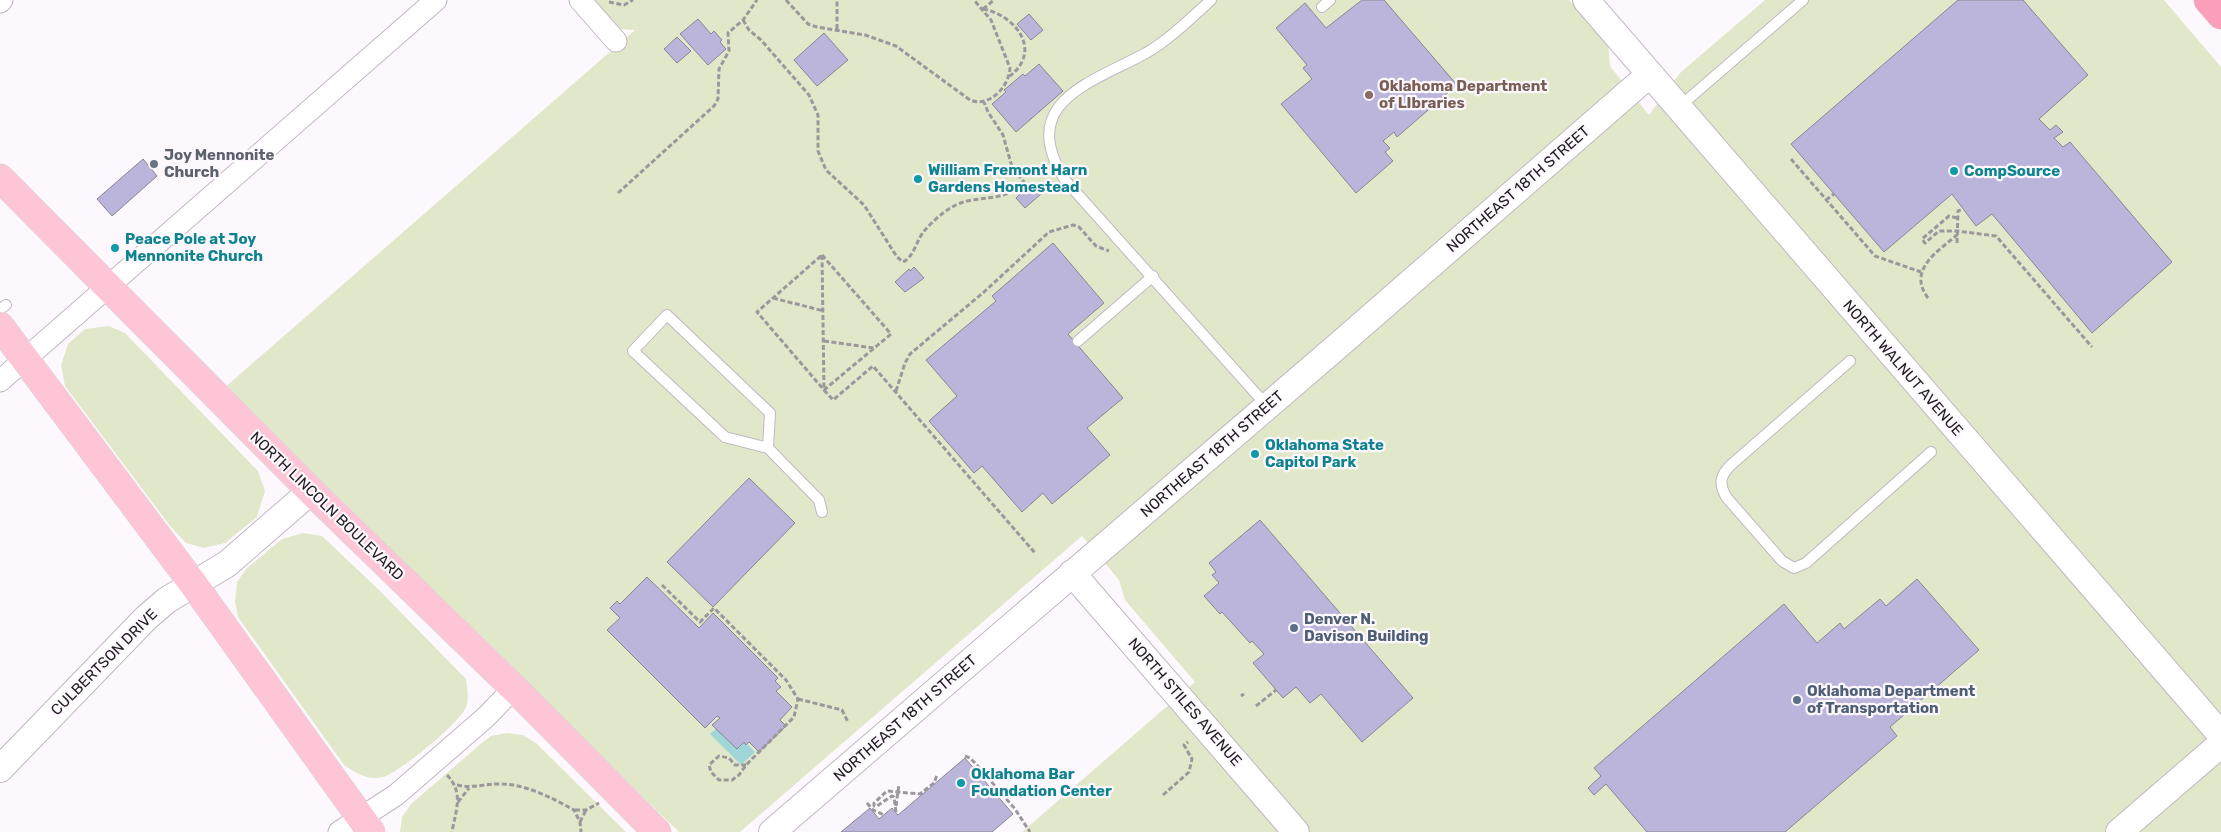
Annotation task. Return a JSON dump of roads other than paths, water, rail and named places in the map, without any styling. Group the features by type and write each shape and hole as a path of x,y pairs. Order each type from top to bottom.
{"highway":[{"path":"2208,0 2221,15"}],"main road":[{"name":"NORTH LINCOLN BOULEVARD","path":"0,178 311,491 514,688 657,832"},
{"path":"2,313 25,359 194,585 366,825"}],"street":[{"path":"0,381 436,0"},
{"path":"580,0 616,41"},
{"name":"NORTH WALNUT AVENUE","path":"1586,0 2221,735"},
{"name":"NORTHEAST 18TH STREET","path":"772,832 1650,74"},
{"name":"CULBERTSON DRIVE","path":"0,769 146,618 167,600 227,564 311,491"},
{"name":"NORTH STILES AVENUE","path":"1072,573 1296,832"},
{"path":"339,832 366,825 396,795 486,717 514,688"},
{"path":"2119,832 2221,744"}],"lane":[{"path":"1212,0 1147,52 1107,71 1069,98 1052,115 1048,128 1049,141 1059,171 1072,188 1153,276 1267,406"},
{"path":"1322,7 1330,0"},
{"path":"1679,107 1803,0"},
{"path":"1078,341 1153,276"},
{"path":"768,448 770,413 667,315 633,351 725,437 768,448 819,500 822,512"},
{"path":"1850,361 1725,470 1720,480 1727,498 1764,540 1788,566 1800,567 1931,452"}],"water":[{"path":"717,728 744,741 755,752 741,765 710,734"}],"place":[{"name":"Oklahoma Department of LIbraries","path":"1369,95"},
{"name":"Joy Mennonite Church","path":"154,164"},
{"name":"CompSource","path":"1954,171"},
{"name":"William Fremont Harn Gardens Homestead","path":"918,179"},
{"name":"Peace Pole at Joy Mennonite Church","path":"115,248"},
{"name":"Oklahoma State Capitol Park","path":"1255,454"},
{"name":"Denver N. Davison Building","path":"1294,628"},
{"name":"Oklahoma Department of Transportation","path":"1797,700"},
{"name":"Oklahoma Bar Foundation Center","path":"961,783"}]}
